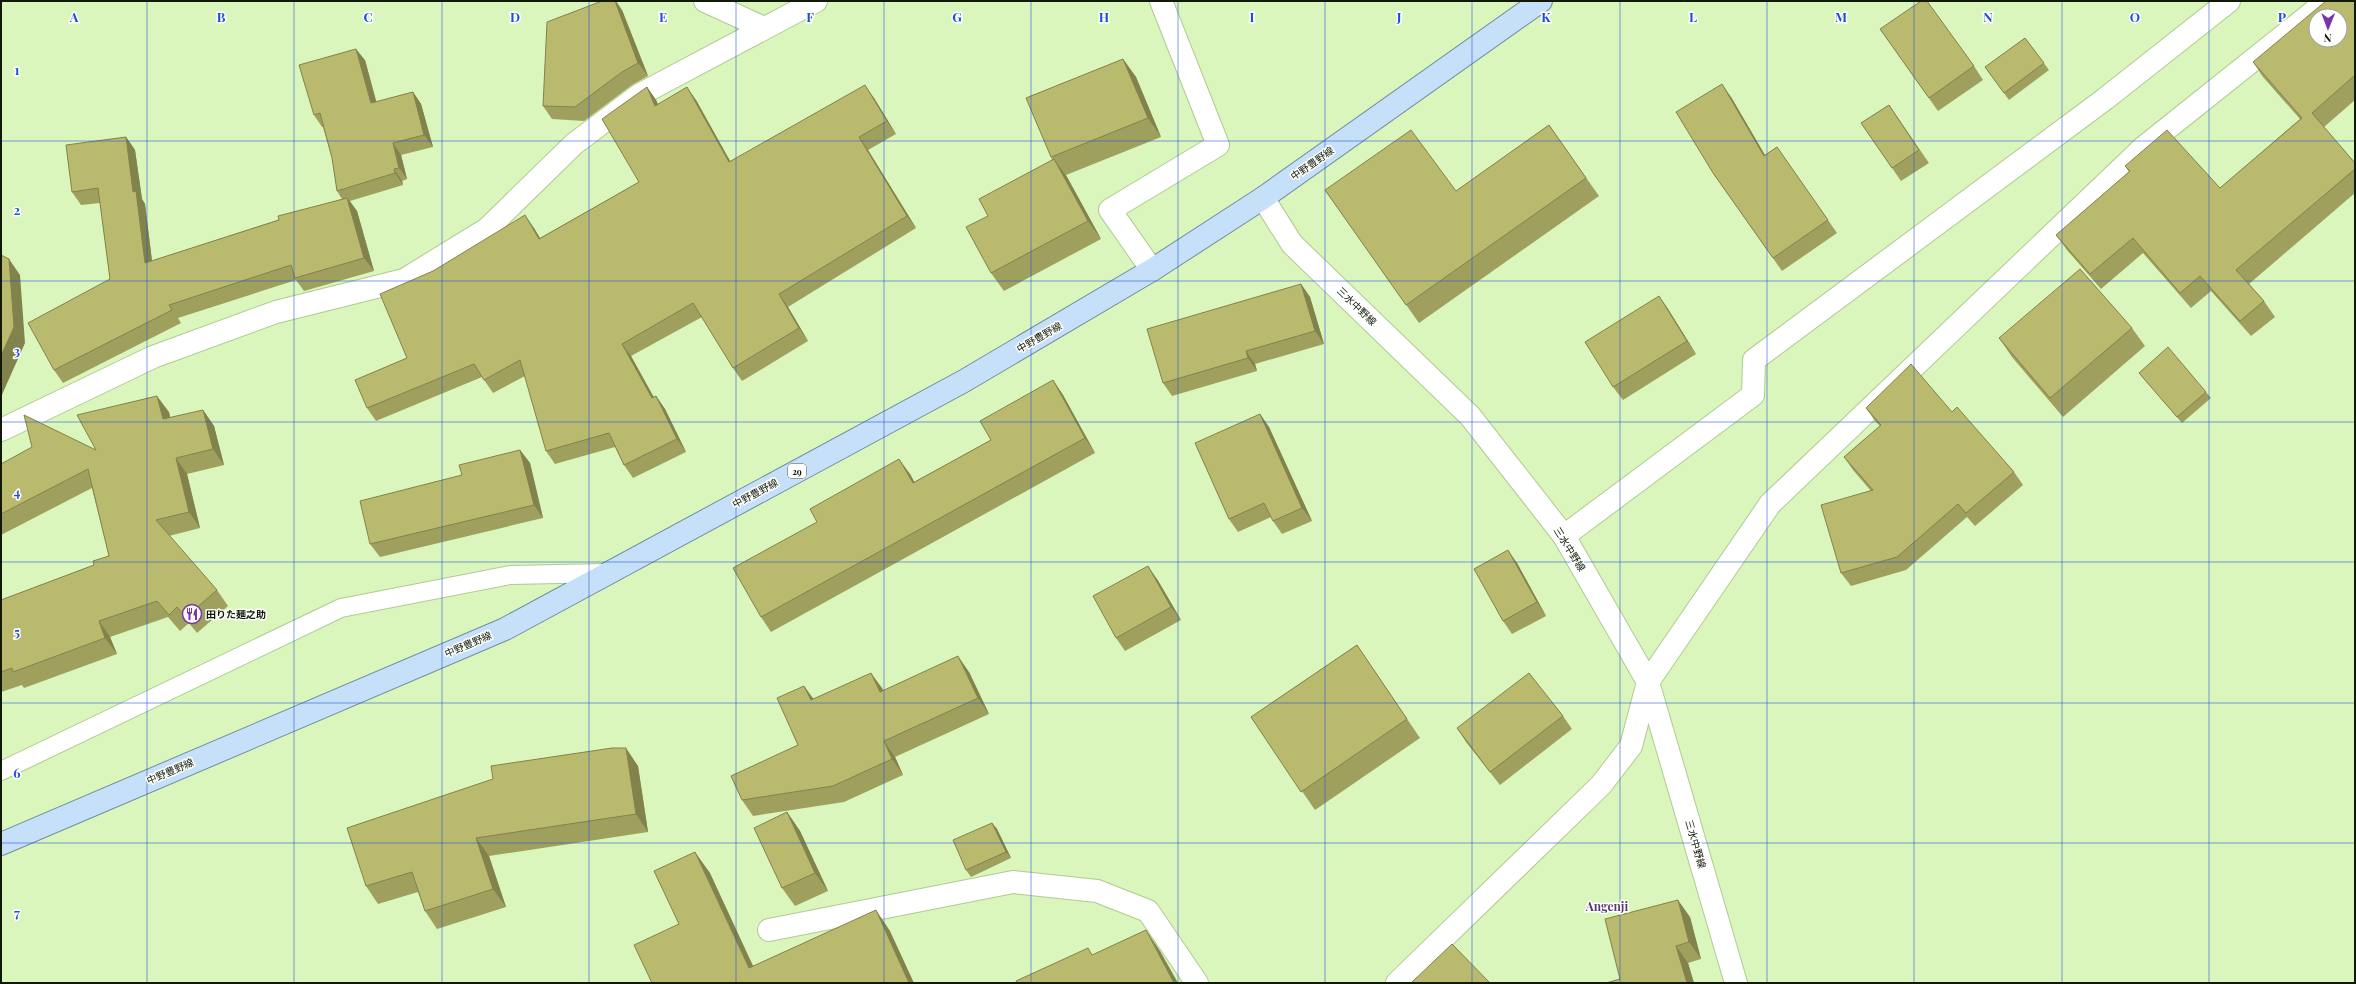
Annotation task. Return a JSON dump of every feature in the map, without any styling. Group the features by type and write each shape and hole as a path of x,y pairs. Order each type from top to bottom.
{"main road":[{"name":"中野豊野線","path":"1,844 505,629 964,381 1152,270 1263,198 1541,1"}],"street":[{"path":"705,1 732,7 764,28"},
{"path":"1,430 168,352 276,312 404,280 487,228 574,144 639,95 816,1"},
{"path":"1152,270 1110,210 1218,145 1161,1"},
{"path":"1564,536 1753,395 1754,360 2105,99 2229,1"},
{"path":"1397,983 1601,785 1631,746 1648,682 1770,504 2144,147 2327,1"},
{"name":"三水中野線","path":"1263,198 1292,244 1470,416 1564,536 1648,682 1736,983"},
{"path":"769,930 1014,882 1097,891 1148,910 1197,983"}],"lane":[{"path":"1,771 341,608 510,575 608,573"}],"building":[{"path":"602,1 615,1 638,63 622,72 575,107 543,106 547,22"},
{"path":"1921,1 1927,1 1974,66 1929,98 1880,29"},
{"path":"2326,1 2355,1 2355,75 2312,113 2355,163 2355,169 2236,270 2264,301 2240,321 2200,276 2180,293 2133,238 2090,274 2056,235 2130,171 2125,166 2167,130 2220,188 2302,118 2253,62 2308,16 2308,48 2348,48 2348,8 2318,8"},
{"path":"2025,38 2044,63 2004,93 1985,67"},
{"path":"356,49 371,103 413,92 424,135 393,143 399,168 394,169 395,173 337,191 332,158 320,113 314,115 299,65"},
{"path":"1123,59 1148,118 1051,157 1026,98"},
{"path":"1722,84 1764,156 1777,147 1828,220 1773,258 1713,173 1676,112"},
{"path":"865,85 887,121 859,137 907,216 779,294 799,328 733,368 693,303 622,344 652,398 656,396 677,439 624,465 609,433 546,451 520,360 484,380 474,364 367,408 355,380 407,358 380,294 433,271 525,215 539,239 639,182 602,119 647,87 655,106 687,87 729,162"},
{"path":"1889,105 1919,150 1892,168 1861,123"},
{"path":"1549,125 1586,178 1406,305 1325,190 1411,130 1456,191"},
{"path":"126,137 133,192 136,191 145,263 279,220 278,216 347,198 364,258 295,278 291,265 169,305 172,310 54,370 28,323 110,279 98,188 72,192 66,145"},
{"path":"1054,159 1088,221 991,273 966,227 988,216 979,199"},
{"path":"1,255 9,259 14,327 1,356"},
{"path":"2080,269 2132,328 2050,398 1999,338"},
{"path":"1301,284 1315,331 1246,351 1248,358 1163,383 1147,329"},
{"path":"1659,296 1687,341 1613,387 1585,342"},
{"path":"2168,347 2206,392 2177,417 2139,373"},
{"path":"1911,364 1952,412 1957,407 2014,472 1966,513 1958,504 1897,557 1841,573 1821,505 1873,490 1844,457 1881,425 1866,408"},
{"path":"1053,380 1085,438 761,617 733,568 817,522 810,509 899,459 913,483 991,440 980,421"},
{"path":"157,396 163,419 203,410 213,449 176,458 189,512 156,520 217,590 186,617 177,607 169,615 157,601 99,621 105,638 13,672 12,668 1,672 1,600 94,565 93,561 109,556 88,469 1,514 1,464 32,447 24,415 96,450 77,415"},
{"path":"1260,414 1302,508 1273,521 1264,503 1229,519 1195,443"},
{"path":"520,450 534,505 370,544 360,501 462,475 459,465"},
{"path":"1508,550 1537,602 1503,621 1474,569"},
{"path":"1148,566 1171,607 1116,638 1093,596"},
{"path":"1357,645 1407,719 1301,792 1251,717"},
{"path":"958,656 978,698 884,741 892,759 833,786 742,800 731,776 798,745 777,698 804,686 811,700 871,673 880,692"},
{"path":"1529,673 1563,716 1490,772 1457,728"},
{"path":"612,748 626,748 636,814 476,838 493,889 425,911 412,872 366,886 347,828 493,779 491,766"},
{"path":"787,812 815,873 782,888 754,828"},
{"path":"992,823 1006,852 966,870 953,840"},
{"path":"695,852 749,968 876,910 909,983 652,983 634,945 679,924 654,871"},
{"path":"1678,900 1689,942 1676,946 1687,983 1606,983 1620,979 1605,919"},
{"path":"1146,930 1174,983 1017,983 1016,981 1088,948 1092,955"},
{"path":"1452,944 1490,983 1411,983"}],"place":[{"name":"田りた麺之助","path":"192,614"}],"district":[{"name":"Angenji","path":"1607,906"}]}
